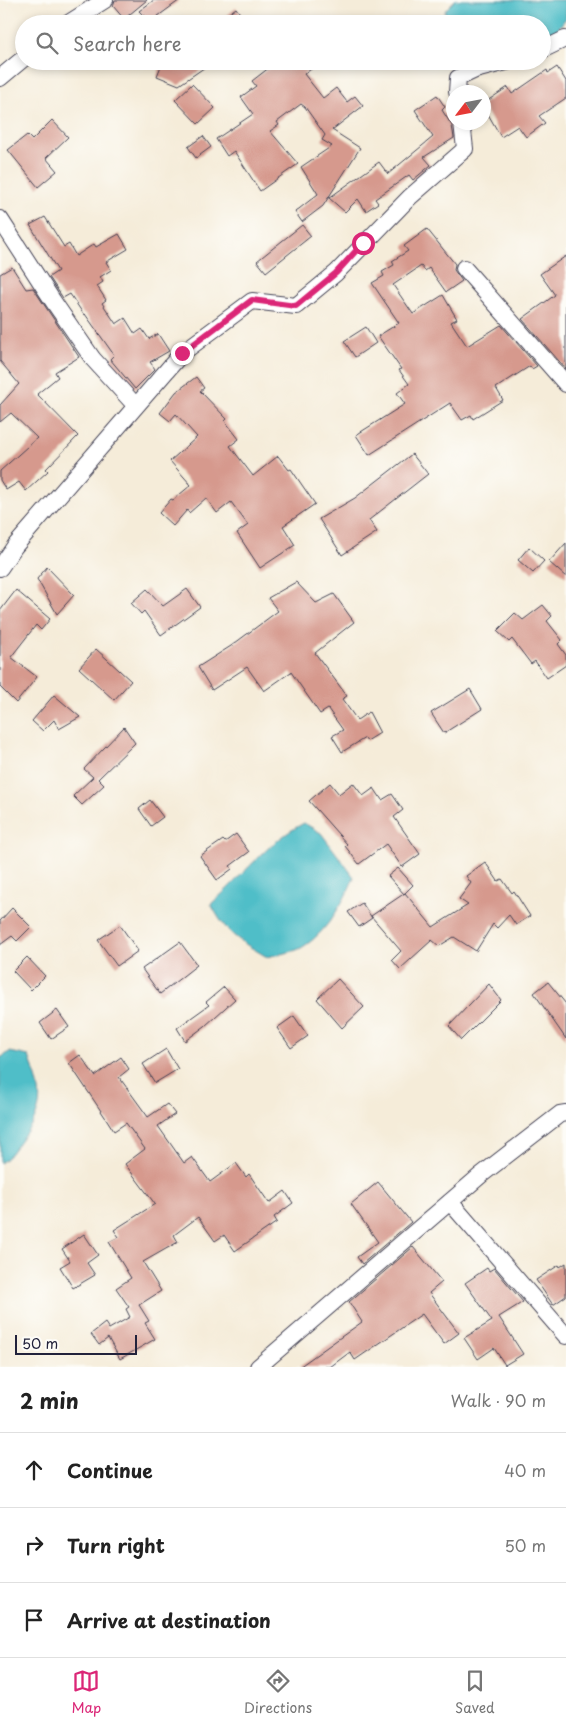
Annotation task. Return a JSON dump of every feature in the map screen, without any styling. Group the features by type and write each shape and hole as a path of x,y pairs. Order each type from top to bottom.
{"street":[{"path":"81,15 105,0"},
{"path":"551,46 566,39"},
{"path":"0,78 15,66"},
{"path":"458,85 458,78 475,70"},
{"path":"0,568 14,546 182,353 252,300 296,306 336,273 410,197 465,149 463,130"},
{"path":"0,220 93,359 135,405"},
{"path":"464,268 566,384"},
{"path":"258,1367 481,1175 560,1114 566,1113"},
{"path":"450,1202 566,1336"}],"water":[{"path":"455,0 566,0 566,18 551,39 551,15 444,15 446,9"},
{"path":"304,823 321,833 354,877 333,917 318,935 297,950 267,957 228,930 211,904 266,850"},
{"path":"10,1052 29,1056 37,1080 40,1099 35,1118 29,1128 9,1155 0,1163 0,1058"}],"building":[{"path":"115,0 147,0 129,15 121,15 113,6"},
{"path":"154,0 180,0 160,15 143,15 139,11"},
{"path":"236,8 241,15 227,15"},
{"path":"557,67 566,81 566,98 539,116 545,123 526,137 518,126 501,137 491,119 491,98 508,87 512,94 547,70 548,73"},
{"path":"159,70 201,70 179,85 157,76"},
{"path":"266,70 310,70 304,74 323,98 336,88 347,102 355,96 363,106 332,130 360,148 323,206 302,222 295,212 318,194 301,167 332,146 322,140 325,135 301,104 277,122 279,125 270,131 298,164 260,191 234,151 227,156 216,139 253,114 241,97 256,86 252,81"},
{"path":"192,84 215,108 198,124 175,100"},
{"path":"437,95 445,107 442,110 446,116 446,130 453,130 454,138 424,157 431,165 413,180 409,175 375,199 378,203 366,211 358,199 345,212 329,198 379,162 388,174 433,137 415,110"},
{"path":"52,120 68,137 46,158 57,171 38,187 8,150 27,135 32,140"},
{"path":"203,136 211,147 196,158 188,147"},
{"path":"45,217 64,247 69,244 76,256 94,244 96,247 119,234 128,249 106,262 111,270 100,277 103,282 97,286 106,300 102,303 116,324 125,318 135,334 142,329 149,339 158,334 169,351 150,362 155,369 135,389 110,359 114,355 70,294 63,298 49,277 58,271 30,225"},
{"path":"302,225 311,236 266,272 257,261"},
{"path":"427,229 455,264 454,270 462,281 446,292 429,268 425,271 421,266 393,285 413,314 443,295 457,319 451,322 467,346 501,325 537,366 532,369 530,366 496,388 503,400 473,419 471,415 462,420 450,403 369,455 356,435 405,404 397,393 409,384 378,336 399,323 372,283 384,276 382,272 394,265 392,261 408,251 404,246"},
{"path":"566,256 566,369 522,319 555,295 540,274"},
{"path":"12,267 26,289 33,288 79,357 55,372 58,377 37,394 78,436 46,469 48,471 26,491 19,482 6,490 0,480 0,471 37,438 11,413 0,422 0,405 19,384 0,361 0,274"},
{"path":"366,327 376,343 355,357 344,341"},
{"path":"196,377 204,388 200,391 227,419 225,421 239,439 230,446 253,476 278,456 289,470 291,469 315,504 283,526 295,545 260,568 237,533 248,525 231,502 217,513 206,498 189,513 187,510 173,526 159,513 171,499 173,500 191,485 170,461 197,437 176,414 170,421 160,413 176,392"},
{"path":"412,454 428,474 369,520 377,532 342,555 319,519 355,498"},
{"path":"566,543 566,577 549,562"},
{"path":"529,547 544,561 533,573 518,560"},
{"path":"47,567 74,595 57,614 37,579"},
{"path":"296,582 316,603 334,594 354,622 315,653 347,696 342,699 357,720 369,712 380,733 367,741 365,738 342,752 332,736 343,730 328,709 320,714 291,672 264,691 247,667 212,690 198,667 231,646 278,611 268,598"},
{"path":"147,589 163,606 187,589 200,607 161,635 144,611 141,614 131,603"},
{"path":"16,590 50,619 41,630 36,625 11,657 37,677 16,703 0,687 0,611"},
{"path":"543,605 552,616 547,621 562,640 558,644 566,655 566,665 547,678 535,661 531,664 512,639 509,642 497,631 515,613 523,620"},
{"path":"96,649 131,681 114,700 79,668"},
{"path":"470,689 482,709 444,733 431,713"},
{"path":"54,695 80,717 59,729 54,720 43,731 32,721"},
{"path":"124,727 135,743 98,779 104,785 82,805 73,796 93,777 84,769"},
{"path":"330,783 339,794 353,783 363,796 374,788 382,800 392,794 403,810 394,817 420,854 402,867 386,844 359,864 345,846 347,844 309,801"},
{"path":"150,800 163,817 151,826 139,809"},
{"path":"236,834 249,852 230,866 232,869 217,880 200,856 223,840 225,842"},
{"path":"485,862 498,881 502,879 512,893 514,891 530,916 516,925 509,915 497,928 493,924 476,951 454,937 439,946 432,940 400,969 392,960 401,951 371,916 405,893 433,927 468,905 459,899 471,883 466,876"},
{"path":"398,868 413,885 404,894 388,876"},
{"path":"362,903 372,918 359,927 348,912"},
{"path":"12,908 31,927 17,941 12,936 0,945 0,921"},
{"path":"120,925 138,951 117,966 98,940"},
{"path":"180,942 197,965 160,994 142,969"},
{"path":"27,957 45,976 31,990 13,971"},
{"path":"338,979 364,1007 342,1028 317,999"},
{"path":"548,982 566,1004 566,1039 534,993"},
{"path":"489,984 501,1000 461,1040 449,1026"},
{"path":"224,987 235,999 185,1041 177,1028 209,1005 206,1002"},
{"path":"57,1010 69,1027 51,1039 40,1023"},
{"path":"294,1016 308,1036 291,1048 277,1028"},
{"path":"166,1049 178,1069 155,1083 143,1064"},
{"path":"80,1055 95,1076 121,1057 129,1069 119,1077 148,1117 167,1104 175,1114 158,1126 184,1163 192,1157 210,1182 236,1163 246,1177 249,1174 269,1203 285,1191 293,1203 274,1217 277,1222 235,1251 224,1235 215,1241 198,1217 174,1235 178,1242 143,1262 161,1291 139,1305 149,1321 145,1323 155,1339 120,1359 108,1338 99,1345 91,1334 105,1323 109,1329 130,1317 126,1309 129,1307 116,1288 131,1278 109,1242 119,1237 114,1230 155,1204 125,1164 145,1149 126,1123 114,1131 69,1063"},
{"path":"378,1182 411,1222 362,1264 357,1257 378,1242 351,1204"},
{"path":"84,1234 98,1255 87,1263 95,1275 73,1288 60,1267 70,1261 62,1249"},
{"path":"413,1247 442,1282 429,1293 459,1333 444,1344 422,1314 355,1360 350,1352 330,1367 299,1367 362,1322 349,1302"},
{"path":"566,1263 566,1296 553,1305 536,1280 559,1265 560,1267"},
{"path":"487,1268 489,1271 494,1268 523,1302 499,1317 523,1354 505,1365 494,1348 478,1359 464,1338 492,1321 465,1283"}],"route":[{"path":"182,353 252,300 296,306 336,273 363,243"}]}
